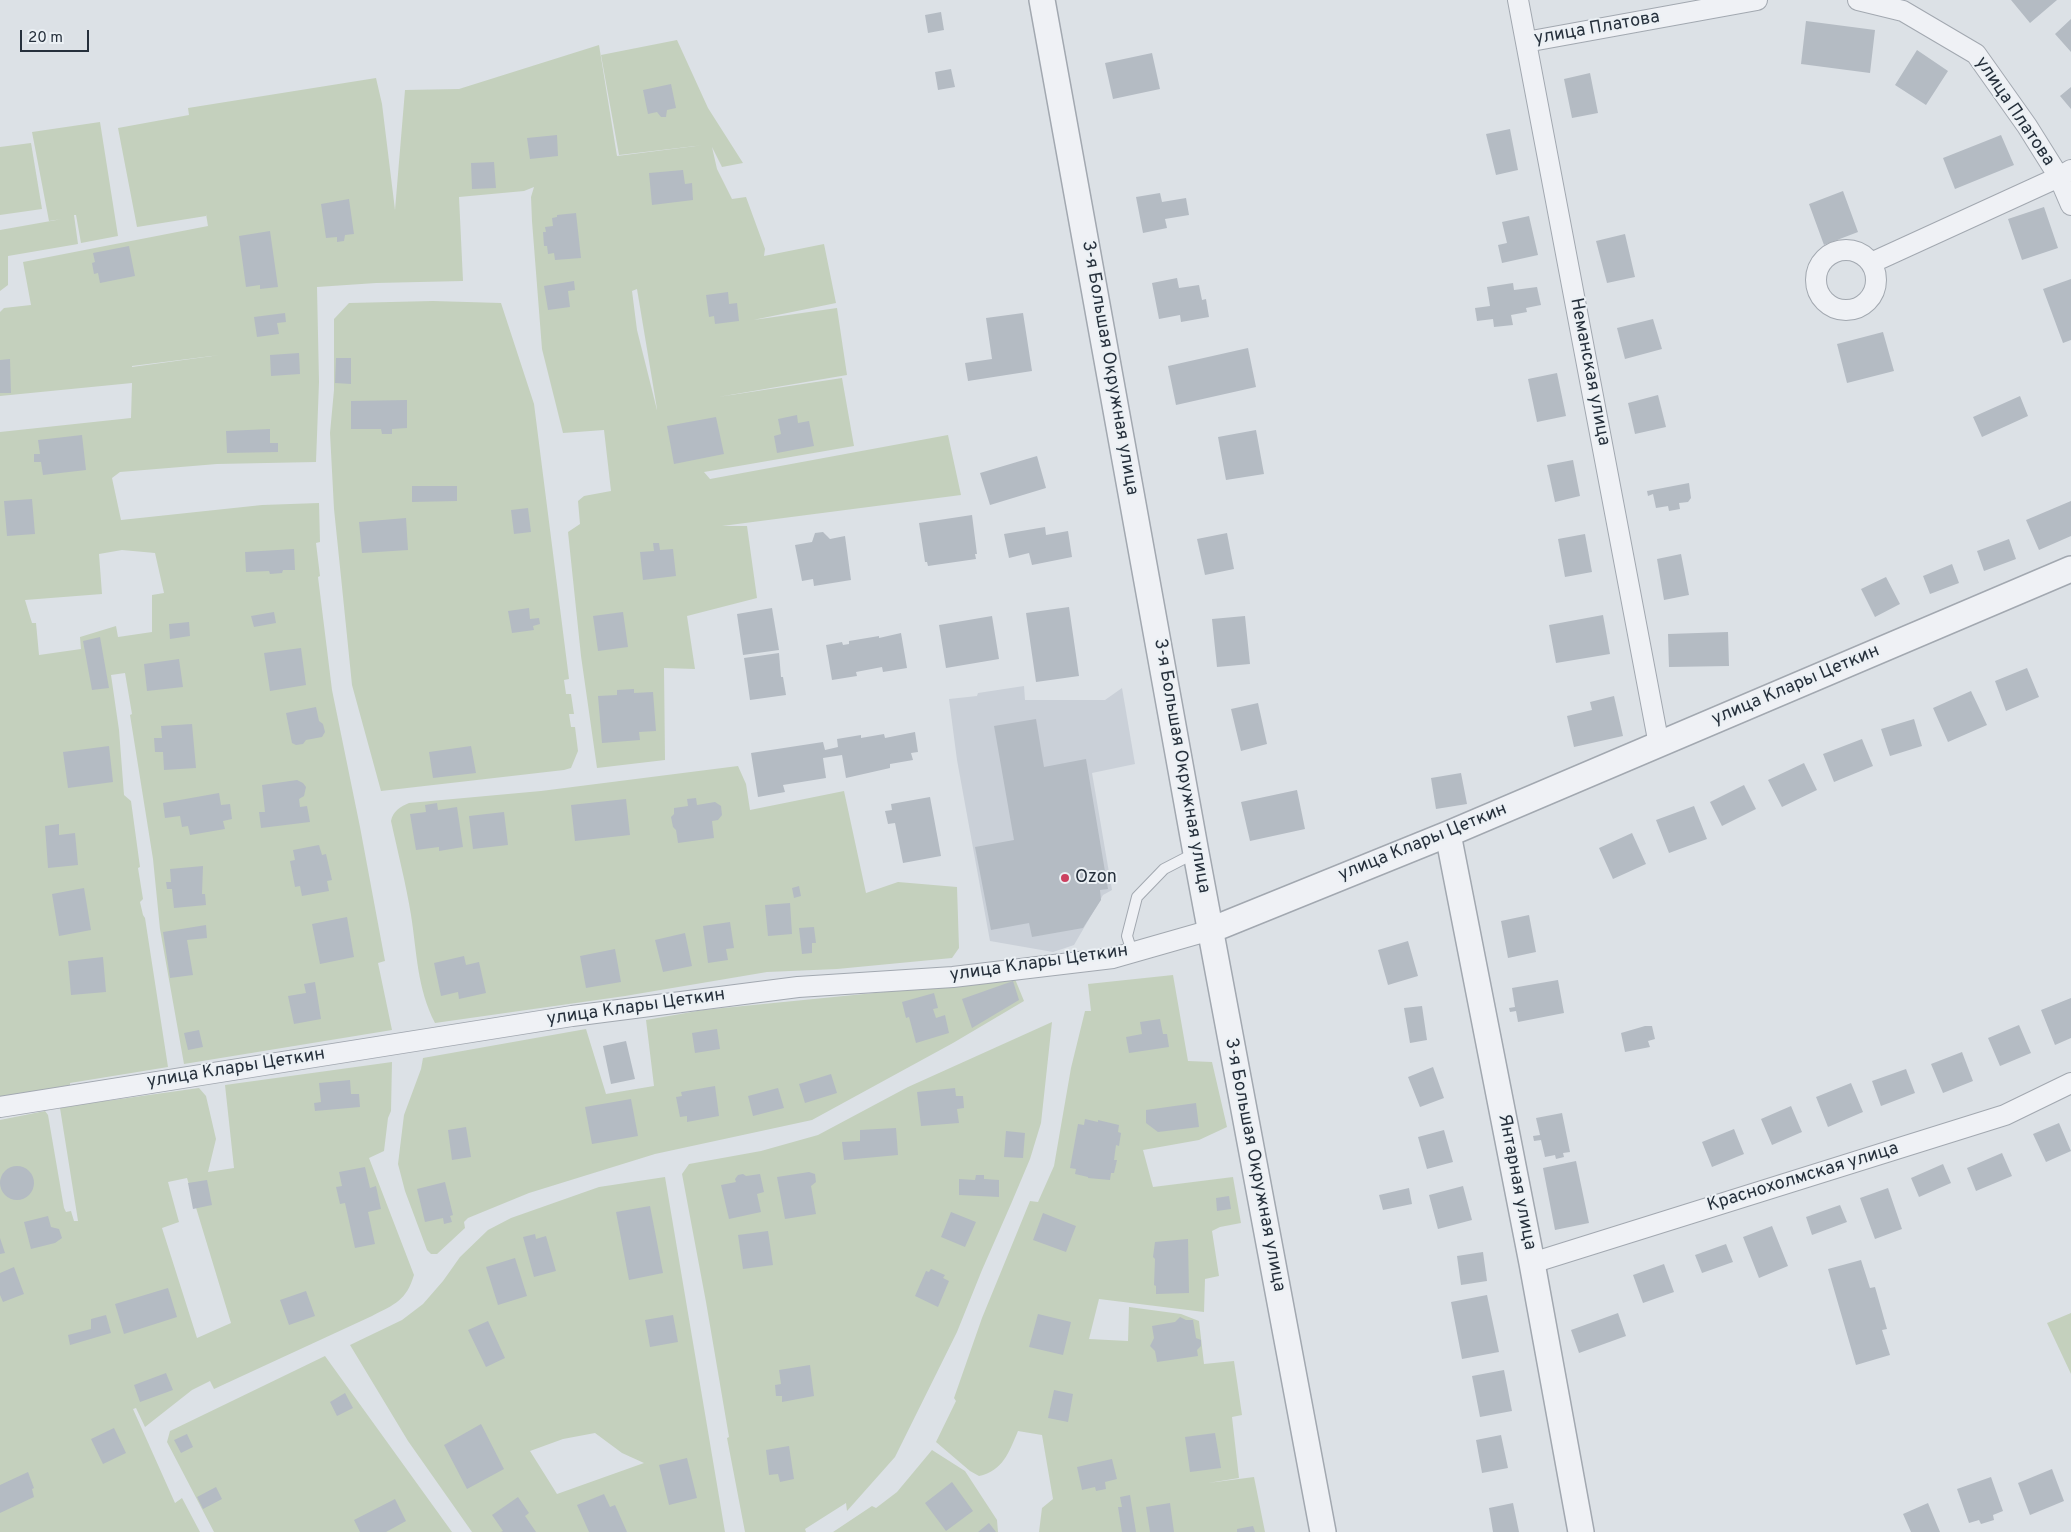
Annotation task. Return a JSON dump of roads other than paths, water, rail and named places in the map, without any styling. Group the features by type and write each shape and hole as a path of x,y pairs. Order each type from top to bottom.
{"street":[{"name":"3-я Большая Окружная улица","path":"1042,0 1196,853 1323,1532"},
{"name":"Неманская улица","path":"1518,0 1659,744"},
{"name":"улица Платова","path":"1526,42 1758,0"},
{"name":"улица Платова","path":"1858,0 1903,11 1976,54 2065,174 2071,206"},
{"path":"1871,263 2065,174"},
{"name":"улица Клары Цеткин","path":"0,1107 581,1015 798,987 952,977 1113,958 1211,930 1448,834 2071,569"},
{"name":"Янтарная улица","path":"1448,834 1532,1263 1581,1532"},
{"name":"Краснохолмская улица","path":"1532,1263 2005,1115 2071,1083"}],"lane":[{"path":"1132,952 1128,936 1137,898 1164,869 1196,853"}],"place":[{"name":"Ozon","path":"1065,878"}]}
